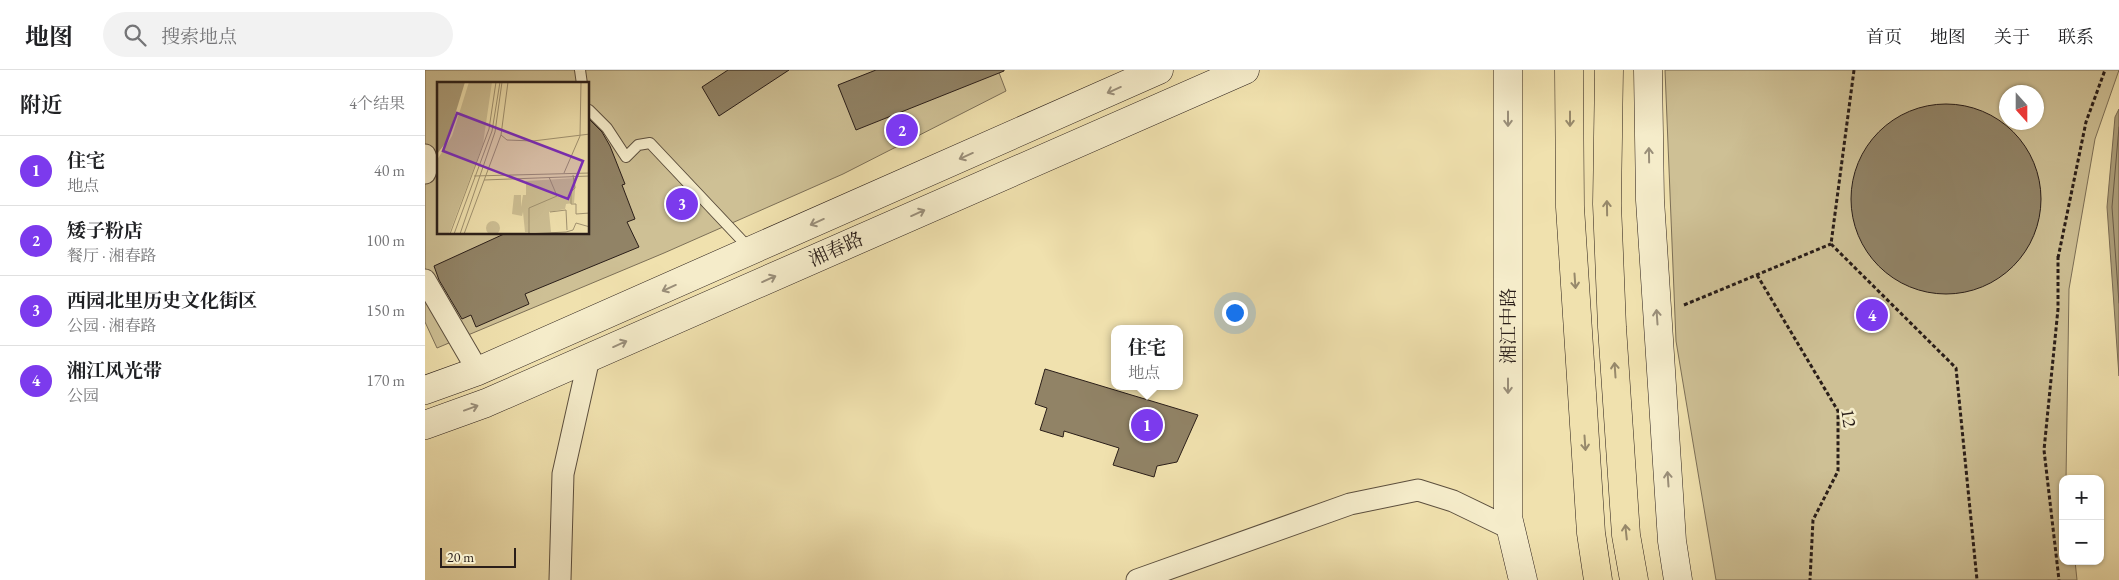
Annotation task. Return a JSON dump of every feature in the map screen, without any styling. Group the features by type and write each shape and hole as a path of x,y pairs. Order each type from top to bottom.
{"main road":[{"path":"1569,70 1570,207 1591,533 1598,580"},
{"path":"1609,70 1607,204 1612,327 1626,536 1634,580"}],"street":[{"name":"湘春路","path":"425,390 478,371 1159,70"},
{"name":"湘春路","path":"425,425 486,403 1245,70"},
{"name":"湘江中路","path":"1508,70 1508,518 1523,580"},
{"path":"1648,70 1650,200 1672,541 1678,580"},
{"path":"425,155 429,164 425,173"},
{"path":"425,280 478,371"},
{"path":"560,580 563,474 589,358"},
{"path":"1137,580 1271,530 1350,504 1418,490 1453,501 1511,530"}],"lane":[{"path":"590,111 607,128 626,157 638,145 650,143 752,251"}],"path":[{"path":"1831,244 1854,70"},
{"path":"2059,580 2044,450 2059,309 2058,257 2086,122 2105,70"},
{"path":"1657,316 1831,244"},
{"path":"1831,244 1956,368 1977,580"},
{"name":"12","path":"1757,275 1838,411 1838,470 1813,520 1810,580"}],"shaded area":[{"path":"425,70 998,70 1006,91 843,174 664,253 437,348 425,322"},
{"path":"1665,70 2119,70 2095,139 2069,289 2066,475 2059,475 2059,565 2075,565 2077,580 1716,580 1676,341"}],"water":[{"path":"2119,109 2119,376 2107,207 2115,117"}],"building":[{"path":"728,70 789,70 719,116 702,87"},
{"path":"876,70 1004,71 856,130 838,85"},
{"path":"1937,104 1955,104 1974,108 1999,120 1999,130 2011,130 2030,154 2037,171 2041,190 2041,208 2037,227 2025,252 2013,266 1991,283 1974,290 1955,294 1937,294 1918,290 1893,278 1879,266 1862,244 1855,227 1851,208 1851,190 1855,171 1867,146 1879,132 1901,115 1918,108"},
{"path":"590,120 602,132 610,146 625,184 622,185 635,219 627,222 639,247 525,294 529,304 476,327 471,315 462,319 439,280 434,266 502,235 590,235"},
{"path":"1045,369 1198,415 1177,462 1157,466 1154,477 1113,465 1119,448 1064,431 1063,437 1040,430 1047,408 1035,404"}],"place":[{"name":"矮子粉店","path":"902,130"},
{"name":"西园北里历史文化街区","path":"682,204"},
{"name":"湘江风光带","path":"1872,315"},
{"name":"住宅","path":"1147,425"}]}
